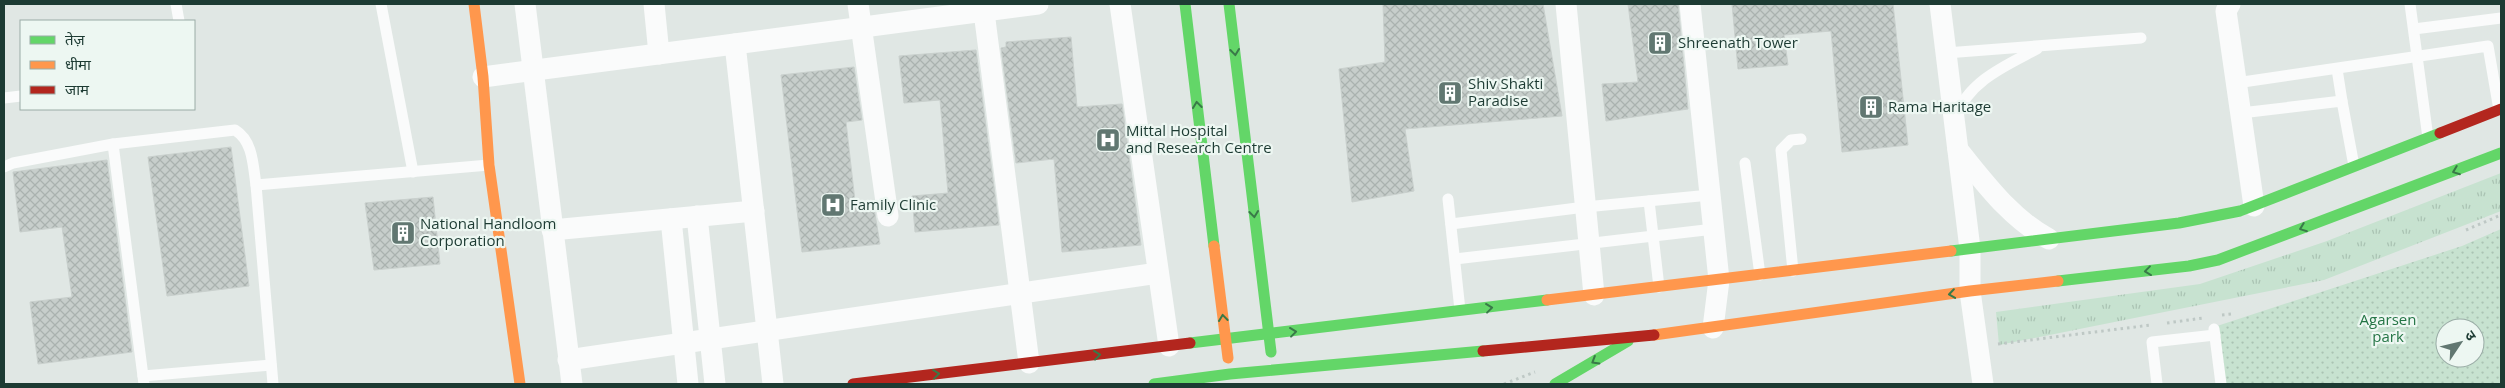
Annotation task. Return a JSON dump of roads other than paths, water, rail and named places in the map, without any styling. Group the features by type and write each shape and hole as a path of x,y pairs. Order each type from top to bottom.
{"street":[{"path":"474,4 483,77 489,165 520,384"},
{"path":"525,4 572,384"},
{"path":"654,4 659,54"},
{"path":"858,4 888,216"},
{"path":"483,77 861,27 983,7 1038,4"},
{"path":"1120,4 1169,346"},
{"path":"1185,4 1231,379"},
{"path":"1229,4 1274,384"},
{"path":"1566,4 1594,295"},
{"path":"1690,4 1719,280 1713,328"},
{"path":"1940,4 1970,249 1970,291 1983,384"},
{"path":"2230,4 2226,11 2254,206"},
{"path":"983,7 1029,363"},
{"path":"735,44 773,384"},
{"path":"853,384 1461,312 2180,223 2240,212 2500,110"},
{"path":"1958,150 2004,205 2034,230 2050,239"},
{"path":"1154,384 1231,379 1273,371 1634,338 1970,291 2189,266 2218,260 2501,153"},
{"path":"552,230 754,211"},
{"path":"697,216 716,384"},
{"path":"671,219 688,384"},
{"path":"568,360 1158,273"},
{"path":"1556,384 1634,338"}],"lane":[{"path":"176,4 180,20"},
{"path":"381,4 413,172"},
{"path":"2410,4 2428,138"},
{"path":"2414,29 2501,18"},
{"path":"1946,54 2141,38"},
{"path":"2236,83 2418,58 2488,46 2500,110"},
{"path":"1954,122 1958,110 1991,72 2041,47"},
{"path":"2337,69 2354,167"},
{"path":"4,98 20,96"},
{"path":"2241,113 2342,101"},
{"path":"4,167 12,163 113,144 234,130 242,135 252,154 256,185 273,384"},
{"path":"1793,271 1781,150 1791,140 1801,140"},
{"path":"113,144 143,380 271,365"},
{"path":"1745,163 1760,275"},
{"path":"256,185 489,165"},
{"path":"1451,224 1585,207 1710,195"},
{"path":"1448,199 1461,312"},
{"path":"1648,201 1659,287"},
{"path":"1455,259 1714,229"},
{"path":"2156,384 2152,342 2214,331 2221,384"}],"place":[{"name":"Shreenath Tower","path":"1660,43"},
{"name":"Shiv Shakti Paradise","path":"1450,93"},
{"name":"Rama Haritage","path":"1871,107"},
{"name":"Mittal Hospital and Research Centre","path":"1108,140"},
{"name":"Family Clinic","path":"833,205"},
{"name":"National Handloom Corporation","path":"403,233"}],"park label":[{"name":"Agarsen park","path":"2388,328"}]}
